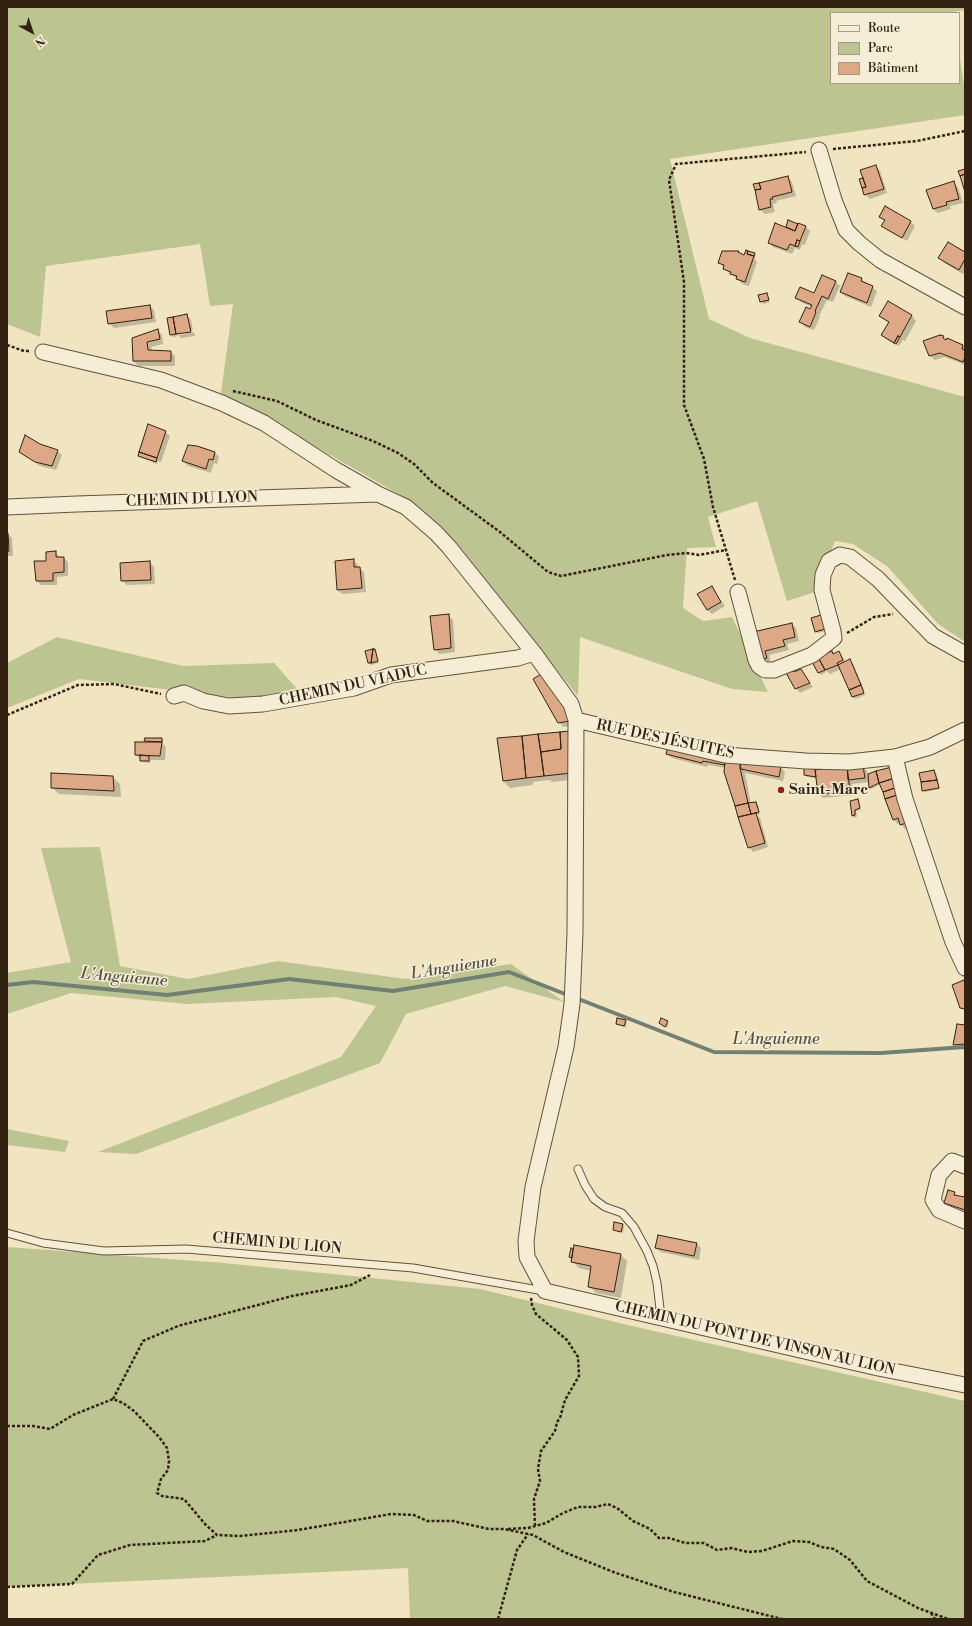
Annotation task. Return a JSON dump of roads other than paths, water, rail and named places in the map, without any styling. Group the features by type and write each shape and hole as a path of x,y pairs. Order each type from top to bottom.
{"street":[{"path":"819,150 834,200 846,230 880,260 965,308"},
{"path":"43,352 161,380 221,403 264,423 336,470 378,494 406,507 450,547 534,653 571,704 576,720 575,933 572,998 566,1047 532,1187 526,1241 527,1257 545,1291"},
{"name":"CHEMIN DU LYON","path":"7,508 77,504 378,494"},
{"path":"738,592 756,660 759,666 765,670 774,670 812,655 834,638 822,590 823,575 829,560 840,555 850,557 878,580 933,636 965,654"},
{"name":"CHEMIN DU VIADUC","path":"174,696 184,693 203,701 229,706 263,704 354,688 391,675 518,658 534,653"},
{"name":"RUE DES JÉSUITES","path":"576,720 725,755 806,761 849,762 895,757 930,747 965,730"},
{"path":"895,757 905,799 953,942 965,968"},
{"path":"965,1166 952,1161 939,1175 933,1200 939,1210 965,1221"},
{"name":"CHEMIN DU PONT DE VINSON AU LION","path":"545,1291 878,1368 965,1385"}],"lane":[{"path":"578,1169 585,1185 594,1199 605,1207 622,1213 634,1227 653,1266 657,1283 661,1317"},
{"name":"CHEMIN DU LION","path":"7,1233 44,1243 104,1251 186,1249 413,1268 545,1291"}],"waterway":[{"name":"L'Anguienne","path":"7,985 33,982 167,995 289,979 393,991 509,972 570,996"},
{"name":"L'Anguienne","path":"576,998 714,1052 881,1053 965,1047"}],"place":[{"name":"Saint-Marc","path":"781,790"}]}
